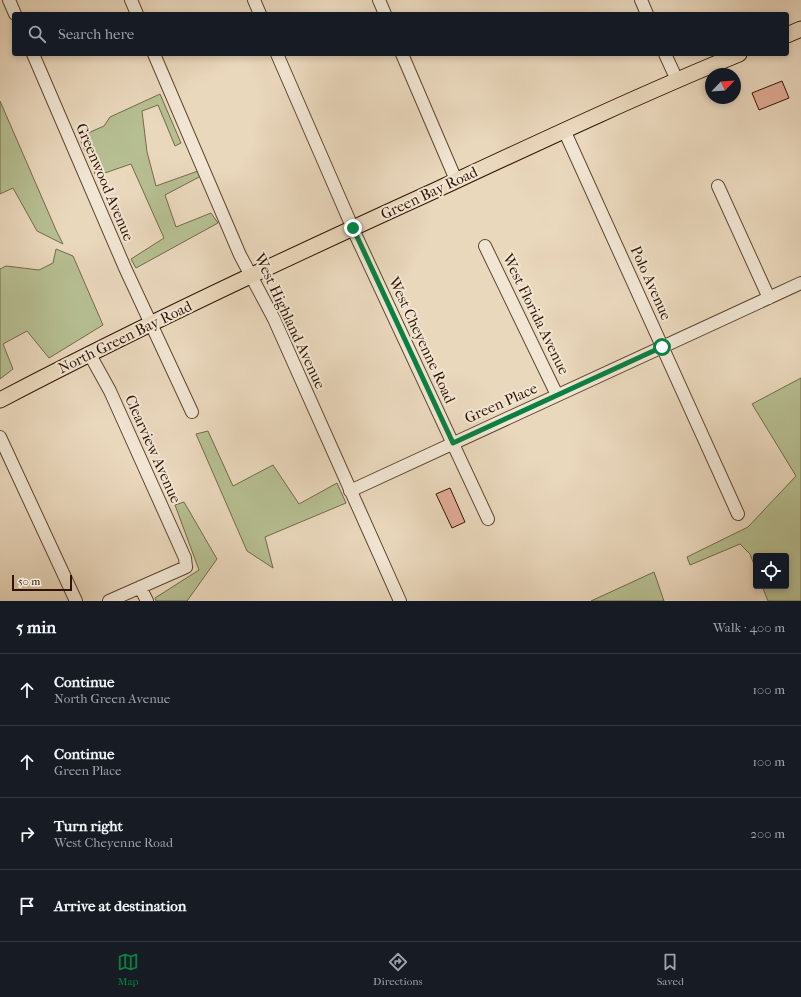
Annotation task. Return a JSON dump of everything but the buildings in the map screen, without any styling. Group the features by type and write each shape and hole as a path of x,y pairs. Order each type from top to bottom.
{"main road":[{"path":"789,34 801,29"},
{"path":"564,130 734,56"},
{"name":"Green Bay Road","path":"250,276 564,130"},
{"name":"North Green Bay Road","path":"0,400 89,353 250,276"}],"street":[{"path":"9,0 14,12"},
{"path":"131,0 136,12"},
{"path":"254,0 259,12"},
{"path":"379,0 384,12"},
{"path":"641,0 646,12"},
{"name":"Greenwood Avenue","path":"34,56 150,323 192,412"},
{"name":"West Highland Avenue","path":"155,56 250,276 274,319 400,601"},
{"name":"West Cheyenne Road","path":"278,56 328,174 488,519"},
{"path":"403,56 456,180"},
{"path":"666,56 677,80"},
{"name":"Polo Avenue","path":"564,130 738,514"},
{"path":"718,186 769,298"},
{"name":"West Florida Avenue","path":"485,246 557,395"},
{"name":"Green Place","path":"350,491 801,283"},
{"name":"Clearview Avenue","path":"89,353 110,391 185,558 186,567 140,587"},
{"path":"0,437 76,601"},
{"path":"109,601 140,587 147,601"}],"green space":[{"path":"160,94 181,143 175,146 158,105 142,111 147,152 156,186 198,171 201,176 165,195 176,227 211,213 218,223 136,268 131,259 164,238 131,164 96,176 79,137 104,126 110,117"},
{"path":"0,101 63,244 37,231 13,188 0,194"},
{"path":"56,249 73,256 103,325 49,358 27,331 3,344 13,369 0,379 0,269 6,266 39,270 53,263"},
{"path":"801,378 801,601 768,601 763,589 789,589 789,553 753,553 753,562 750,554 740,544 690,565 687,557 748,527 796,476 752,404"},
{"path":"208,431 233,486 273,465 299,504 337,483 346,503 265,537 273,568 247,551 196,434"},
{"path":"184,502 217,559 187,601 156,601 155,598 199,570 175,505"},
{"path":"654,572 664,601 591,601"}],"route":[{"path":"353,228 453,443 662,347"}]}
